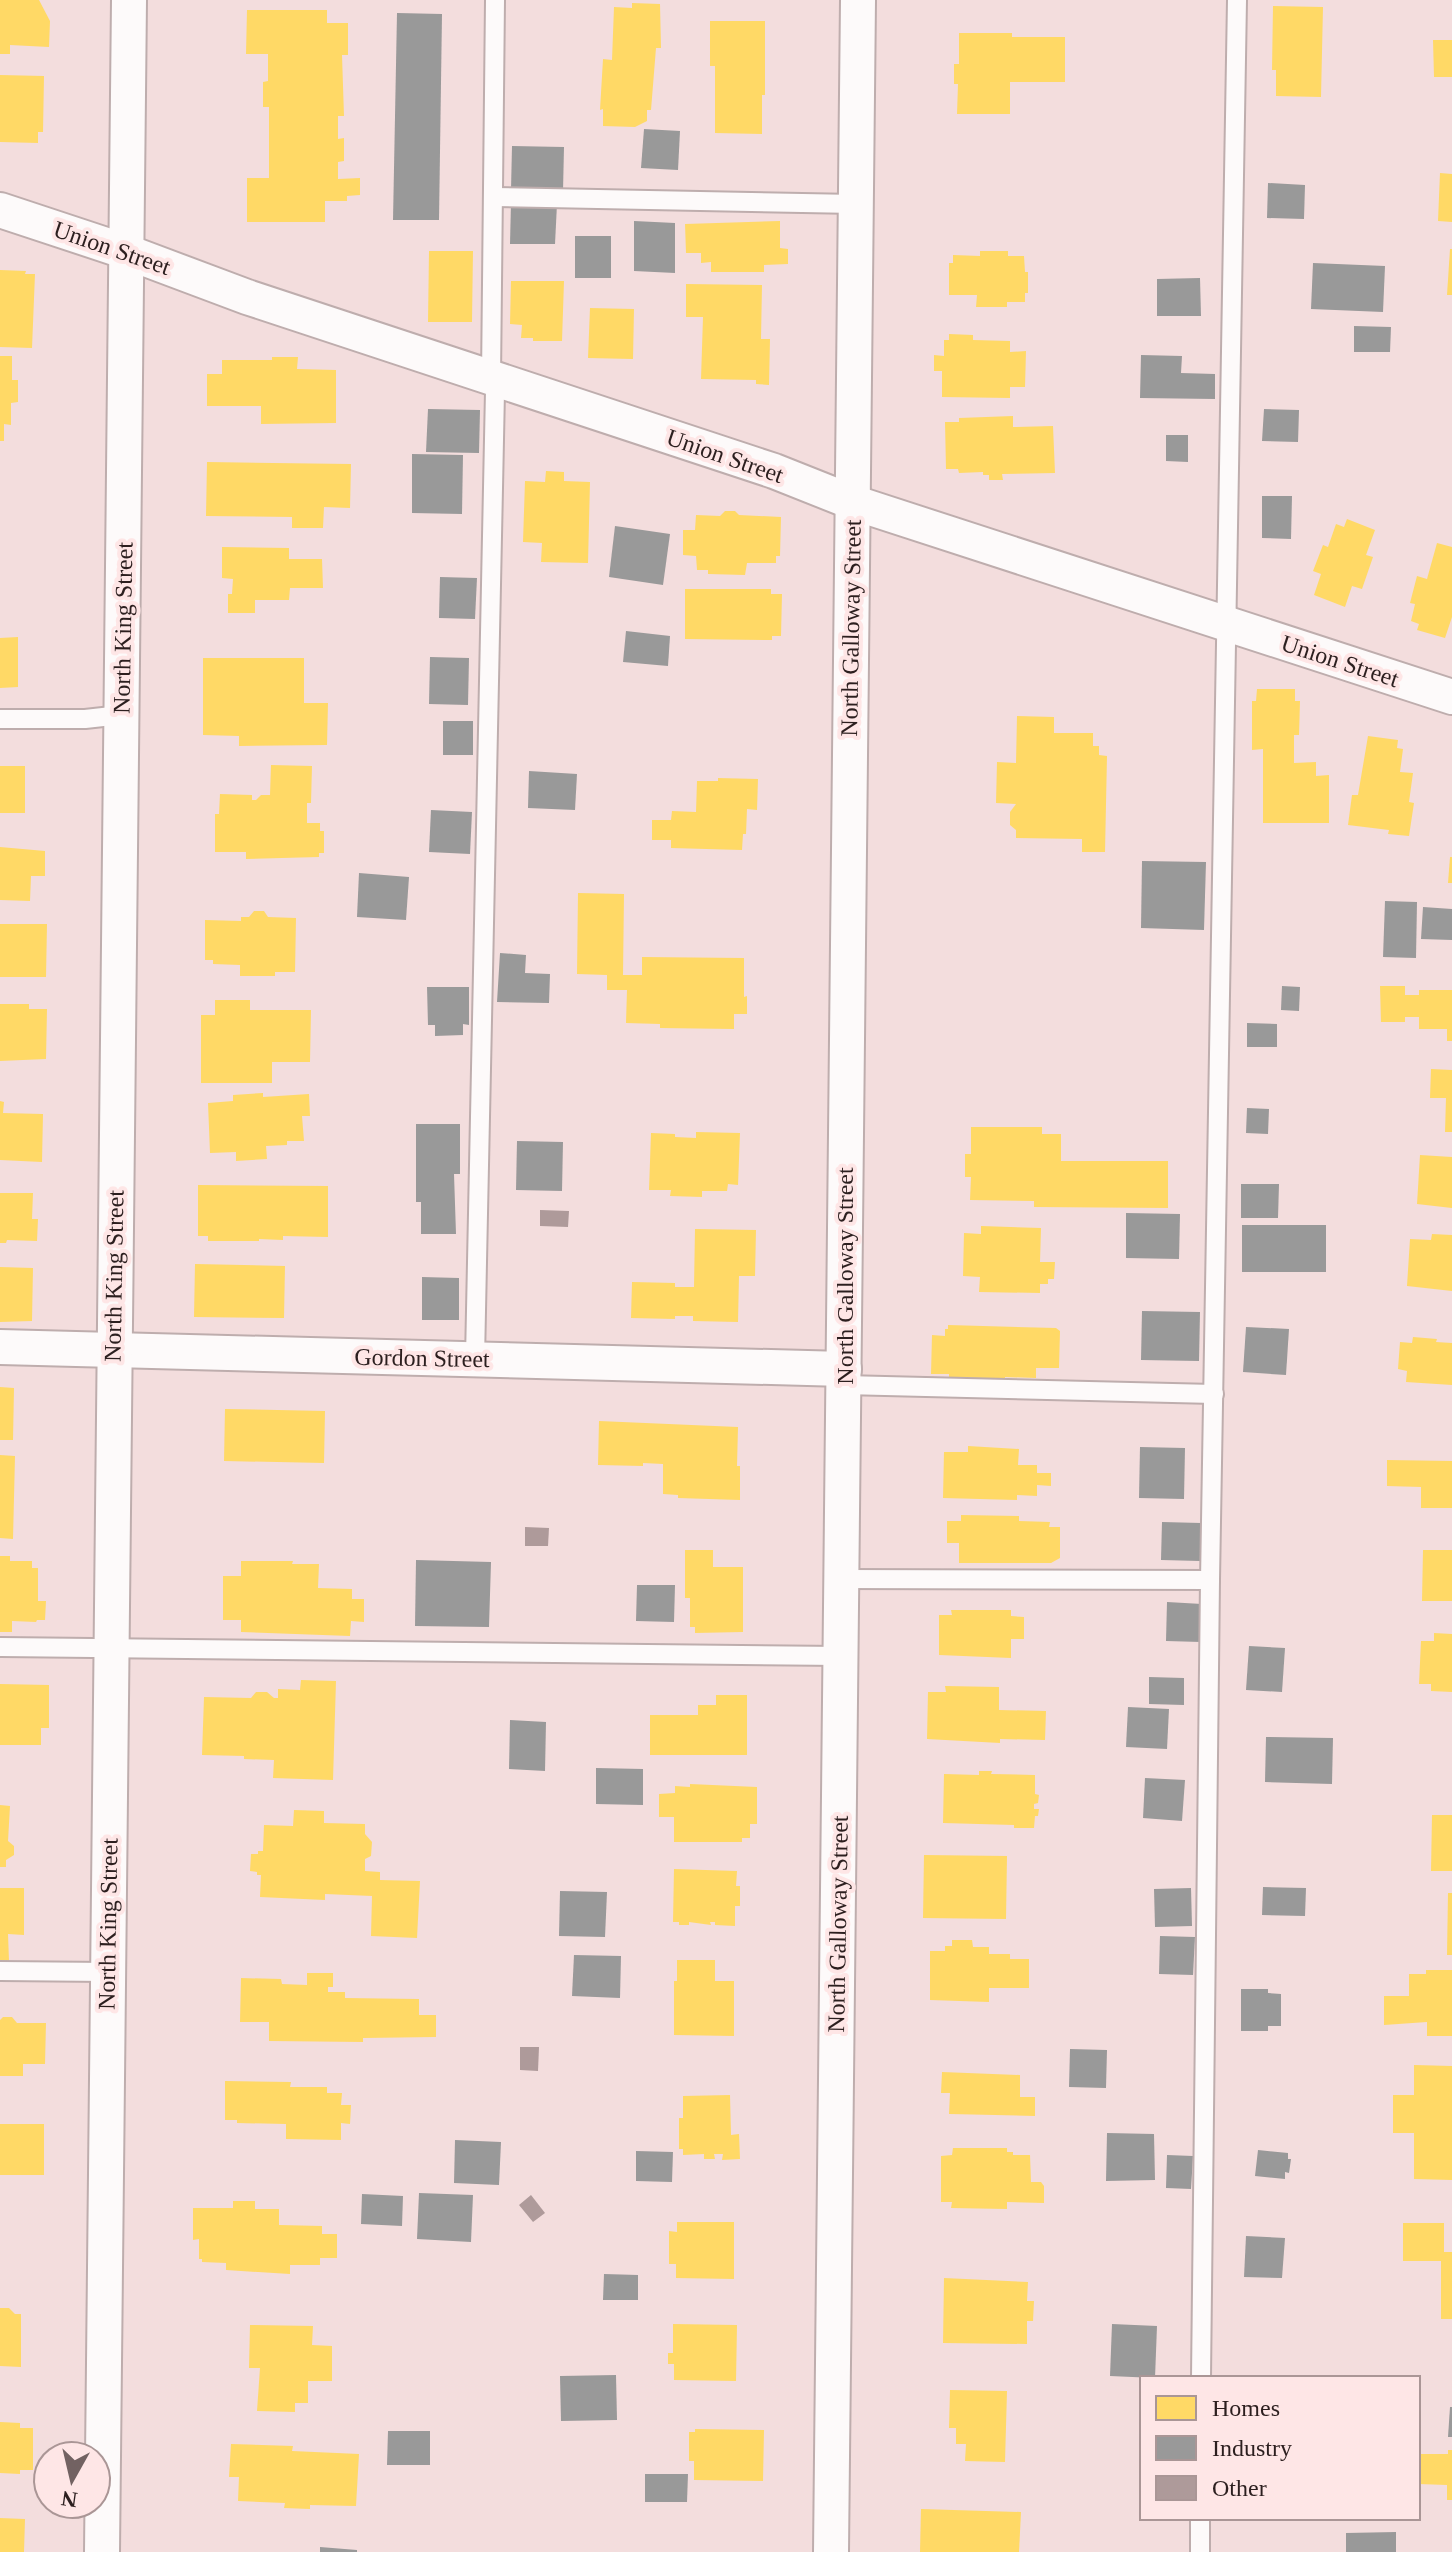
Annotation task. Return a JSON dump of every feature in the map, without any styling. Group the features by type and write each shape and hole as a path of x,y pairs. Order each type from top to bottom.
{"street":[{"name":"North King Street","path":"102,2552 129,0"},
{"name":"North Galloway Street","path":"831,2552 858,0"},
{"name":"Union Street","path":"0,210 127,252 247,297 774,471 852,502 1452,697"},
{"name":"Gordon Street","path":"0,1347 475,1359 844,1377"}],"lane":[{"path":"475,1359 495,391 491,378 495,0"},
{"path":"1201,2376 1210,1580 1237,0"},
{"path":"493,197 856,204"},
{"path":"0,719 85,719 121,715"},
{"path":"844,1377 1214,1394"},
{"path":"842,1579 1210,1580"},
{"path":"0,1647 841,1656"},
{"path":"0,1971 108,1972"},
{"path":"1200,2520 1200,2552"}],"building: Homes":[{"path":"0,0 39,0 50,21 49,47 10,45 10,54 0,54"},
{"path":"632,3 660,4 661,48 656,48 651,110 647,110 647,121 635,127 603,126 603,109 600,110 603,59 612,60 614,7 632,8"},
{"path":"1273,6 1323,7 1321,97 1276,96 1276,70 1272,70"},
{"path":"247,10 327,10 327,23 348,23 348,55 342,55 344,116 338,116 338,139 344,138 344,161 338,162 338,179 360,178 360,195 347,196 347,201 325,201 325,222 247,222 247,178 269,178 269,107 263,107 263,82 268,81 268,54 246,54"},
{"path":"710,21 765,21 762,134 715,133 715,66 710,66"},
{"path":"959,33 1065,37 1065,82 1010,82 1010,114 957,114 958,84 954,84 954,64 959,64"},
{"path":"1433,40 1452,40 1452,77 1434,77"},
{"path":"0,75 44,76 43,132 38,132 38,143 0,142"},
{"path":"1440,173 1452,174 1452,222 1438,221"},
{"path":"780,221 780,248 788,249 788,264 764,265 764,272 711,272 711,262 701,263 701,253 686,253 685,224"},
{"path":"1450,249 1452,295 1447,295"},
{"path":"429,251 473,251 472,322 428,322"},
{"path":"980,251 1008,251 1008,256 1024,256 1025,272 1028,272 1025,302 1007,302 1007,307 976,307 977,295 949,295 949,263 953,263 953,255 980,256"},
{"path":"0,270 35,274 32,348 0,347"},
{"path":"511,281 564,281 562,341 521,338 522,325 510,324"},
{"path":"686,284 762,285 761,339 770,339 769,385 756,384 756,380 701,379 703,317 686,317"},
{"path":"590,308 634,309 633,359 588,358"},
{"path":"949,334 973,335 973,340 1010,341 1010,352 1026,351 1025,387 1010,387 1010,398 942,397 942,371 934,371 934,355 944,356 944,340 949,340"},
{"path":"0,356 12,356 12,380 18,380 18,402 11,403 11,425 4,424 4,441 0,441"},
{"path":"272,357 298,357 297,369 336,370 336,423 261,424 261,406 207,406 207,374 222,374 222,360 272,360"},
{"path":"1013,416 1013,427 1053,426 1055,473 1002,474 1003,480 989,480 989,475 983,475 983,472 959,473 958,469 946,469 945,422 959,422 959,418"},
{"path":"207,462 351,464 350,508 324,507 323,528 292,528 292,517 206,516"},
{"path":"546,471 564,472 564,481 590,482 588,563 541,562 542,543 523,542 525,481 545,482"},
{"path":"725,511 735,511 739,515 781,517 780,556 776,556 776,563 747,563 745,575 708,574 708,570 697,570 696,556 683,555 683,530 695,530 696,515 720,516"},
{"path":"1347,519 1375,530 1366,555 1373,557 1362,589 1352,586 1345,607 1314,595 1321,574 1313,571 1323,545 1328,547 1336,524 1344,527"},
{"path":"1437,543 1452,547 1452,617 1445,638 1417,630 1419,624 1411,621 1415,604 1410,603 1417,576 1427,579"},
{"path":"222,547 289,548 289,559 322,559 323,588 290,588 289,600 255,600 255,613 228,613 228,594 232,594 233,579 222,578"},
{"path":"685,589 771,589 771,594 782,594 781,636 772,636 772,640 685,639"},
{"path":"18,637 18,687 0,688 0,638"},
{"path":"203,658 304,658 304,703 328,703 327,745 239,746 239,736 203,735"},
{"path":"1257,689 1295,689 1295,701 1300,701 1299,735 1294,735 1294,763 1316,762 1316,776 1329,775 1329,823 1263,823 1263,749 1252,750 1252,701 1256,701"},
{"path":"1017,716 1054,717 1054,733 1093,733 1093,746 1099,746 1099,755 1107,756 1105,852 1082,852 1082,839 1016,838 1016,830 1010,825 1010,812 1016,804 996,803 997,762 1016,763"},
{"path":"1368,736 1398,740 1397,748 1403,749 1400,772 1413,773 1409,802 1414,803 1409,836 1348,825 1352,795 1358,795"},
{"path":"271,765 312,766 307,823 320,823 320,831 324,831 324,853 319,853 319,857 246,859 246,852 215,852 215,814 219,814 220,794 252,795 252,800 261,795 270,795"},
{"path":"0,766 25,766 25,813 0,813"},
{"path":"718,778 758,779 757,810 747,809 742,850 671,848 671,840 652,840 652,820 671,820 672,811 696,812 697,781 718,781"},
{"path":"0,847 45,851 45,876 31,876 30,901 0,900"},
{"path":"1450,857 1452,883 1448,883"},
{"path":"578,893 624,894 623,975 642,975 642,957 744,958 747,1014 734,1014 734,1029 660,1028 660,1024 626,1023 627,990 607,990 607,975 577,974"},
{"path":"254,911 264,911 268,917 296,918 295,972 275,972 275,976 240,976 240,965 213,964 213,960 205,960 205,920 241,921 241,917 249,917"},
{"path":"0,924 47,924 46,977 0,977"},
{"path":"1380,986 1405,986 1405,995 1419,995 1419,990 1452,990 1452,1041 1447,1041 1447,1029 1419,1029 1419,1017 1405,1017 1405,1022 1381,1022"},
{"path":"215,1000 250,1000 250,1010 311,1010 310,1062 272,1062 272,1083 201,1083 201,1015 215,1015"},
{"path":"0,1004 29,1004 29,1009 47,1009 46,1059 0,1061"},
{"path":"1431,1069 1452,1070 1452,1132 1445,1132 1446,1098 1430,1098"},
{"path":"263,1093 263,1097 309,1094 310,1116 302,1116 304,1141 266,1146 267,1159 236,1161 236,1152 210,1153 208,1103 233,1101 233,1095"},
{"path":"0,1101 4,1102 3,1113 43,1114 42,1162 0,1160"},
{"path":"971,1127 1042,1127 1042,1134 1061,1134 1061,1161 1168,1161 1168,1208 1034,1207 1034,1201 970,1200 971,1177 965,1177 965,1154 971,1154"},
{"path":"696,1132 740,1133 738,1185 728,1184 727,1191 702,1191 702,1197 670,1196 671,1190 649,1190 651,1133 696,1138"},
{"path":"1420,1155 1452,1157 1452,1208 1417,1204"},
{"path":"198,1185 328,1186 328,1237 283,1236 283,1240 208,1241 208,1236 198,1236"},
{"path":"0,1193 33,1193 32,1219 38,1219 37,1241 7,1240 0,1243"},
{"path":"981,1226 1041,1228 1040,1262 1055,1262 1054,1279 1048,1279 1048,1284 1040,1284 1040,1293 979,1292 980,1277 963,1276 964,1233 981,1234"},
{"path":"695,1229 756,1230 755,1276 739,1276 738,1322 693,1321 693,1316 675,1316 675,1319 631,1318 632,1282 675,1283 675,1287 694,1287"},
{"path":"1432,1234 1452,1235 1452,1291 1407,1286 1410,1239 1431,1240"},
{"path":"195,1264 285,1266 284,1318 194,1317"},
{"path":"0,1267 33,1268 32,1321 0,1322"},
{"path":"948,1325 1056,1328 1060,1331 1059,1368 1036,1368 1036,1378 1005,1377 1005,1381 949,1379 949,1374 931,1374 932,1335 945,1336"},
{"path":"1413,1337 1452,1343 1452,1385 1406,1382 1407,1371 1398,1369 1400,1342 1412,1343"},
{"path":"0,1387 14,1388 13,1440 0,1440"},
{"path":"225,1409 325,1411 324,1463 224,1461"},
{"path":"599,1421 738,1427 740,1500 678,1498 678,1495 663,1494 663,1464 598,1465"},
{"path":"968,1446 1019,1449 1018,1465 1037,1465 1037,1473 1051,1473 1051,1486 1037,1485 1037,1496 1017,1495 1017,1500 943,1498 944,1452 968,1452"},
{"path":"0,1455 15,1456 13,1539 0,1538"},
{"path":"1387,1460 1452,1461 1452,1508 1421,1508 1421,1487 1387,1486"},
{"path":"961,1515 1019,1516 1019,1521 1050,1522 1049,1527 1060,1527 1060,1558 1051,1563 959,1563 959,1543 947,1543 947,1521 961,1521"},
{"path":"685,1550 713,1550 713,1567 743,1567 743,1632 695,1633 695,1627 690,1627 690,1598 685,1598"},
{"path":"1423,1550 1452,1550 1452,1601 1422,1601"},
{"path":"0,1556 10,1556 10,1561 32,1561 32,1568 38,1568 38,1601 46,1601 45,1620 12,1621 12,1632 0,1632"},
{"path":"241,1561 319,1564 318,1588 352,1589 352,1599 364,1599 364,1622 351,1621 350,1636 241,1632 241,1620 223,1620 223,1576 241,1576"},
{"path":"951,1610 1011,1610 1011,1616 1024,1617 1024,1639 1011,1639 1011,1658 939,1655 939,1615 952,1615"},
{"path":"1434,1633 1452,1634 1452,1692 1431,1691 1431,1684 1419,1684 1421,1641 1434,1641"},
{"path":"301,1680 336,1681 333,1780 273,1778 274,1760 202,1755 204,1697 251,1698 256,1692 267,1692 278,1698 278,1689 300,1690"},
{"path":"0,1684 49,1685 49,1728 41,1728 41,1745 0,1745"},
{"path":"945,1686 999,1687 999,1710 1046,1711 1045,1740 1000,1739 1000,1743 927,1739 928,1692 946,1692"},
{"path":"716,1695 747,1695 747,1755 650,1755 650,1715 698,1715 698,1705 716,1705"},
{"path":"979,1771 1035,1775 1035,1794 1039,1795 1034,1809 1039,1809 1034,1828 943,1823 944,1774 979,1775"},
{"path":"690,1784 757,1787 757,1824 750,1824 750,1838 742,1838 742,1842 674,1842 674,1817 659,1817 659,1794 675,1793 675,1786 690,1787"},
{"path":"0,1805 10,1806 8,1841 14,1846 14,1855 6,1860 6,1867 0,1867"},
{"path":"294,1810 324,1811 324,1823 365,1824 365,1834 372,1842 371,1856 365,1859 365,1871 380,1872 380,1880 420,1881 417,1938 371,1936 372,1896 325,1894 325,1900 260,1897 261,1875 250,1871 251,1854 263,1851 264,1825 293,1826"},
{"path":"1432,1815 1452,1815 1452,1871 1431,1871"},
{"path":"924,1855 1007,1856 1006,1919 923,1918"},
{"path":"674,1869 737,1871 740,1906 735,1906 735,1926 715,1925 715,1922 710,1922 711,1925 689,1922 689,1925 679,1925 679,1922 673,1922"},
{"path":"0,1888 24,1888 24,1935 8,1934 9,1961 0,1961"},
{"path":"1448,1893 1452,1893 1452,1955 1447,1955"},
{"path":"952,1940 972,1940 973,1947 989,1947 989,1954 1010,1954 1010,1959 1029,1959 1029,1988 989,1988 989,2002 930,2000 930,1951 945,1951 945,1946 952,1946"},
{"path":"677,1960 715,1960 715,1981 734,1981 734,2036 674,2035"},
{"path":"1426,1970 1452,1970 1452,2036 1427,2036 1427,2022 1384,2025 1384,1996 1409,1996 1409,1974 1426,1974"},
{"path":"307,1973 333,1973 333,1987 328,1987 328,1992 345,1992 345,1998 419,1999 419,2015 436,2015 436,2037 363,2038 363,2042 269,2041 269,2022 240,2022 241,1978 281,1979 282,1984 307,1985"},
{"path":"12,2017 17,2023 46,2023 45,2064 23,2064 23,2076 0,2076 0,2020"},
{"path":"1414,2065 1452,2066 1452,2180 1414,2179 1414,2133 1393,2133 1393,2095 1414,2095"},
{"path":"942,2072 1020,2075 1020,2097 1035,2097 1035,2116 949,2114 950,2093 941,2093"},
{"path":"225,2081 291,2082 290,2087 327,2087 327,2093 342,2093 341,2105 351,2105 350,2124 341,2123 341,2140 286,2139 286,2124 225,2120"},
{"path":"730,2095 731,2135 739,2134 740,2159 722,2160 723,2154 714,2154 715,2159 704,2159 704,2154 683,2155 683,2149 679,2149 679,2118 683,2118 683,2096"},
{"path":"0,2124 44,2124 44,2175 0,2175"},
{"path":"953,2148 1007,2148 1007,2152 1013,2152 1013,2155 1030,2155 1031,2182 1041,2182 1044,2186 1044,2203 1007,2202 1007,2209 951,2208 952,2202 941,2202 941,2156 952,2155"},
{"path":"233,2201 255,2201 255,2209 279,2209 279,2225 322,2226 322,2234 337,2234 337,2258 320,2258 320,2265 290,2265 290,2274 226,2270 226,2263 202,2262 199,2259 199,2239 193,2240 193,2208 233,2208"},
{"path":"677,2222 734,2222 734,2279 676,2278 676,2264 669,2264 669,2231 677,2232"},
{"path":"1403,2223 1444,2223 1444,2252 1452,2252 1452,2319 1441,2319 1441,2261 1403,2261"},
{"path":"944,2278 1028,2282 1027,2301 1034,2301 1033,2321 1027,2321 1027,2344 943,2343"},
{"path":"0,2308 9,2308 15,2314 21,2314 21,2367 0,2366"},
{"path":"673,2324 737,2325 736,2381 674,2380 674,2364 668,2364 668,2353 673,2353"},
{"path":"250,2325 313,2326 312,2345 332,2346 332,2381 308,2381 308,2403 295,2403 295,2412 257,2411 260,2368 249,2368"},
{"path":"950,2390 1007,2391 1005,2462 965,2461 966,2444 956,2444 956,2428 949,2428"},
{"path":"0,2422 20,2423 20,2428 33,2428 32,2470 20,2470 20,2474 0,2473"},
{"path":"695,2429 764,2430 763,2481 694,2480 694,2461 689,2461 689,2432 695,2432"},
{"path":"231,2444 293,2446 292,2451 359,2454 356,2506 284,2508 285,2503 238,2501 239,2477 229,2477"},
{"path":"1448,2450 1452,2450 1452,2500 1447,2500 1447,2485 1420,2484 1420,2454 1448,2454"},
{"path":"921,2509 1021,2512 1019,2552 920,2552"},
{"path":"0,2518 25,2519 24,2552 0,2552"}],"building: Industry":[{"path":"397,13 442,14 439,220 393,220"},
{"path":"644,129 680,131 678,170 641,168"},
{"path":"512,146 564,147 563,191 511,190"},
{"path":"1268,183 1305,185 1304,219 1267,218"},
{"path":"511,203 557,204 555,244 510,244"},
{"path":"634,221 675,223 675,273 634,271"},
{"path":"575,236 611,236 611,278 575,278"},
{"path":"1313,263 1385,266 1383,312 1311,309"},
{"path":"1200,278 1201,316 1157,316 1157,279"},
{"path":"1354,326 1391,327 1390,352 1354,352"},
{"path":"1141,355 1182,356 1181,373 1215,374 1215,399 1140,398"},
{"path":"428,409 480,410 479,453 426,452"},
{"path":"1264,409 1299,410 1298,442 1262,441"},
{"path":"1166,435 1188,435 1188,462 1166,461"},
{"path":"412,454 463,455 462,514 412,513"},
{"path":"1262,496 1292,496 1291,539 1262,538"},
{"path":"615,526 670,534 663,585 609,577"},
{"path":"440,577 477,578 475,619 439,618"},
{"path":"626,631 670,636 668,666 623,662"},
{"path":"430,657 469,658 468,705 429,704"},
{"path":"443,721 473,721 473,755 443,755"},
{"path":"529,771 577,774 575,810 528,808"},
{"path":"431,810 472,812 470,854 429,852"},
{"path":"1142,861 1206,862 1204,930 1141,928"},
{"path":"359,873 409,877 406,920 357,917"},
{"path":"1385,901 1417,902 1416,958 1383,957"},
{"path":"1423,907 1452,909 1452,940 1421,939"},
{"path":"500,953 526,955 525,973 550,974 549,1003 497,1002"},
{"path":"1282,986 1300,987 1299,1011 1281,1010"},
{"path":"427,987 469,987 469,1025 463,1024 463,1035 435,1036 435,1025 428,1025"},
{"path":"1247,1023 1277,1024 1277,1047 1247,1047"},
{"path":"1247,1108 1269,1109 1268,1134 1246,1133"},
{"path":"416,1124 460,1124 460,1174 454,1174 456,1234 421,1234 421,1202 416,1202"},
{"path":"517,1141 563,1142 562,1191 516,1190"},
{"path":"1241,1184 1279,1184 1278,1218 1241,1218"},
{"path":"1126,1213 1180,1214 1179,1259 1126,1258"},
{"path":"1242,1225 1326,1225 1326,1272 1242,1272"},
{"path":"422,1277 459,1278 459,1320 422,1320"},
{"path":"1142,1311 1200,1312 1199,1361 1141,1360"},
{"path":"1246,1327 1289,1329 1286,1375 1243,1372"},
{"path":"1140,1447 1185,1448 1184,1499 1139,1498"},
{"path":"1162,1522 1201,1523 1200,1561 1161,1560"},
{"path":"416,1560 491,1562 489,1627 415,1626"},
{"path":"637,1585 675,1585 674,1622 636,1621"},
{"path":"1167,1602 1202,1604 1201,1642 1166,1641"},
{"path":"1249,1646 1285,1648 1282,1692 1246,1690"},
{"path":"1149,1677 1184,1678 1184,1705 1149,1704"},
{"path":"1128,1707 1169,1709 1167,1749 1126,1747"},
{"path":"510,1720 546,1722 545,1771 509,1769"},
{"path":"1266,1737 1333,1738 1332,1784 1265,1782"},
{"path":"596,1768 643,1769 643,1805 596,1804"},
{"path":"1145,1778 1185,1780 1182,1821 1143,1818"},
{"path":"1263,1887 1306,1888 1305,1916 1262,1915"},
{"path":"1191,1888 1192,1926 1155,1927 1154,1889"},
{"path":"560,1891 607,1892 605,1937 559,1936"},
{"path":"1160,1936 1195,1937 1193,1975 1159,1974"},
{"path":"574,1955 621,1956 620,1998 572,1996"},
{"path":"1241,1989 1268,1989 1268,1993 1281,1994 1281,2026 1268,2026 1268,2031 1241,2031"},
{"path":"1070,2049 1107,2050 1106,2088 1069,2087"},
{"path":"1107,2133 1154,2134 1155,2180 1106,2181"},
{"path":"455,2140 501,2142 499,2185 454,2183"},
{"path":"1258,2150 1288,2153 1288,2159 1291,2159 1285,2179 1255,2176"},
{"path":"636,2151 673,2152 672,2182 636,2181"},
{"path":"1167,2155 1193,2156 1191,2189 1166,2188"},
{"path":"419,2193 473,2195 471,2242 417,2239"},
{"path":"362,2194 403,2196 402,2226 361,2224"},
{"path":"1246,2236 1285,2238 1282,2278 1244,2277"},
{"path":"604,2274 638,2275 638,2300 603,2300"},
{"path":"1112,2324 1157,2326 1155,2376 1110,2376"},
{"path":"616,2375 617,2420 561,2421 560,2376"},
{"path":"1450,2407 1452,2437 1448,2437"},
{"path":"388,2431 430,2431 430,2465 387,2465"},
{"path":"645,2474 688,2474 687,2502 645,2502"},
{"path":"1396,2532 1396,2552 1346,2552 1346,2533"},
{"path":"320,2547 357,2550 357,2552 320,2552"}],"building: Other":[{"path":"540,1210 569,1211 568,1227 540,1226"},
{"path":"525,1527 549,1528 548,1546 525,1546"},
{"path":"520,2047 539,2047 538,2071 520,2070"},
{"path":"531,2195 545,2213 533,2222 519,2205"}]}
